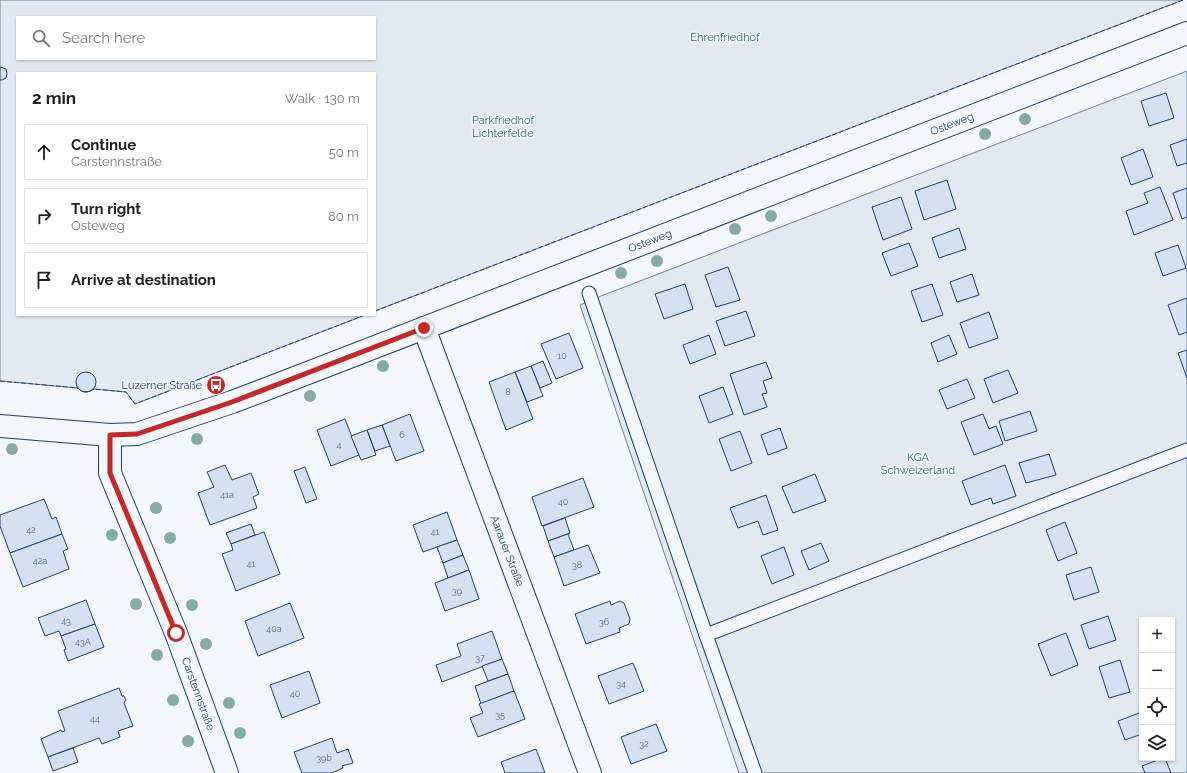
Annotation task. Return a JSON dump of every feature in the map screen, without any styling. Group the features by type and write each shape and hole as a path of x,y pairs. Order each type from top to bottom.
{"street":[{"name":"Osteweg","path":"110,435 137,434 232,402 1187,33"},
{"name":"Aarauer Straße","path":"424,328 590,773"},
{"path":"0,426 110,435"},
{"name":"Carstennstraße","path":"110,435 110,473 176,633 228,773"}],"lane":[{"path":"589,293 706,635 755,773"},
{"path":"706,635 1187,450"}],"green space":[{"name":"Parkfriedhof Lichterfelde","path":"0,0 1183,0 376,311 376,72 16,72 16,316 362,316 135,404 126,392 94,389 85,392 78,388 0,381"},
{"name":"KGA Schweizerland","path":"1187,71 1187,773 739,773 580,305"}],"building":[{"path":"0,67 6,69 7,74 6,78 2,80 0,80"},
{"path":"1166,93 1174,118 1149,126 1141,101"},
{"path":"1187,139 1187,163 1177,166 1170,145"},
{"path":"1143,149 1153,177 1131,185 1121,158"},
{"path":"947,180 956,209 924,220 915,191"},
{"path":"1160,187 1173,220 1134,235 1126,211 1148,203 1144,193"},
{"path":"1187,188 1187,217 1182,219 1173,193"},
{"path":"901,197 912,229 883,240 872,207"},
{"path":"959,228 966,249 939,258 932,238"},
{"path":"909,243 918,266 891,276 882,253"},
{"path":"1178,245 1186,268 1163,276 1155,253"},
{"path":"728,267 740,300 716,307 705,275"},
{"path":"972,274 979,295 957,302 950,282"},
{"path":"685,284 693,309 664,319 655,294"},
{"path":"932,284 943,315 922,322 911,291"},
{"path":"1187,298 1187,332 1179,335 1168,305"},
{"path":"746,311 755,336 725,346 716,321"},
{"path":"989,312 998,338 969,348 960,323"},
{"path":"569,333 583,368 556,379 541,344"},
{"path":"709,335 716,354 690,364 683,345"},
{"path":"949,335 957,354 938,362 931,343"},
{"path":"1187,350 1187,378 1178,353"},
{"path":"543,361 552,383 540,388 531,366"},
{"path":"766,362 772,378 763,381 767,393 762,394 767,407 744,415 730,374"},
{"path":"531,366 543,396 527,402 515,372"},
{"path":"1008,370 1018,393 993,403 984,379"},
{"path":"86,372 93,375 96,382 93,389 86,392 79,389 76,382 79,375"},
{"path":"515,372 533,419 506,430 489,382"},
{"path":"967,379 975,398 947,409 939,390"},
{"path":"723,387 733,414 709,423 699,396"},
{"path":"1030,411 1037,431 1005,441 999,421"},
{"path":"410,414 424,451 396,461 382,425"},
{"path":"983,414 989,429 996,426 1003,444 974,455 961,422"},
{"path":"345,419 359,455 331,466 317,430"},
{"path":"382,425 390,446 375,451 367,430"},
{"path":"780,428 787,448 768,455 761,435"},
{"path":"367,430 376,455 361,460 351,436"},
{"path":"740,431 752,463 731,471 719,439"},
{"path":"1049,454 1056,475 1026,483 1019,463"},
{"path":"225,465 232,480 251,473 259,494 253,497 257,508 210,525 198,493 214,487 207,472"},
{"path":"1005,465 1016,496 993,504 991,498 971,505 962,481"},
{"path":"305,467 317,499 306,503 294,471"},
{"path":"815,474 826,501 793,513 782,487"},
{"path":"583,478 594,507 542,526 532,497"},
{"path":"766,495 778,530 763,535 758,521 738,528 730,508"},
{"path":"44,499 52,519 56,517 62,534 10,553 0,526 0,515"},
{"path":"447,512 457,540 423,552 413,525"},
{"path":"565,518 570,533 548,541 543,526"},
{"path":"1065,522 1077,553 1058,561 1046,530"},
{"path":"251,524 255,535 231,544 226,533"},
{"path":"264,532 280,574 236,591 222,554 233,550 231,544"},
{"path":"62,534 68,549 63,551 69,569 23,587 10,553"},
{"path":"568,534 574,550 554,557 548,541"},
{"path":"457,540 463,555 443,563 437,547"},
{"path":"821,543 829,561 809,570 801,551"},
{"path":"588,545 600,573 564,586 554,557"},
{"path":"784,547 794,575 772,584 761,556"},
{"path":"463,555 469,570 448,578 443,563"},
{"path":"1091,567 1099,592 1074,600 1066,575"},
{"path":"469,570 479,599 445,611 435,583"},
{"path":"86,600 95,624 61,636 59,631 45,636 38,618"},
{"path":"610,601 611,605 620,601 624,603 630,619 629,624 619,628 620,632 586,644 575,614"},
{"path":"290,603 304,638 258,656 245,621"},
{"path":"1108,616 1116,640 1089,649 1081,625"},
{"path":"95,624 104,647 68,661 64,650 66,649 61,636"},
{"path":"492,631 502,659 442,682 436,665 461,656 457,644"},
{"path":"1066,633 1078,665 1051,676 1038,644"},
{"path":"502,659 508,674 488,681 482,666"},
{"path":"1120,660 1130,692 1109,698 1099,667"},
{"path":"633,663 644,691 609,704 598,676"},
{"path":"309,671 320,703 282,718 270,685"},
{"path":"508,674 514,691 481,704 475,686"},
{"path":"119,688 122,696 124,696 126,700 124,703 133,726 118,731 120,737 102,744 99,738 48,757 41,739 61,730 62,732 65,731 58,711"},
{"path":"514,691 525,719 478,737 470,718 483,713 479,704"},
{"path":"1139,713 1139,735 1125,740 1118,721"},
{"path":"656,724 667,751 631,764 621,737"},
{"path":"332,738 337,753 348,749 353,763 342,766 343,768 332,773 302,773 294,752"},
{"path":"73,748 78,762 53,771 48,757"},
{"path":"536,749 545,773 505,773 501,762"},
{"path":"1155,761 1166,761 1171,773 1145,773 1142,766"}],"fence":[{"path":"376,311 1183,0"},
{"path":"0,381 78,388 85,392 93,389 126,392 135,404 362,316"}],"place":[{"name":"Luzerner Straße","path":"216,385"}],"route":[{"path":"176,633 110,473 110,435 137,434 232,402 424,328"}],"park label":[{"name":"Ehrenfriedhof","path":"725,37"}]}
